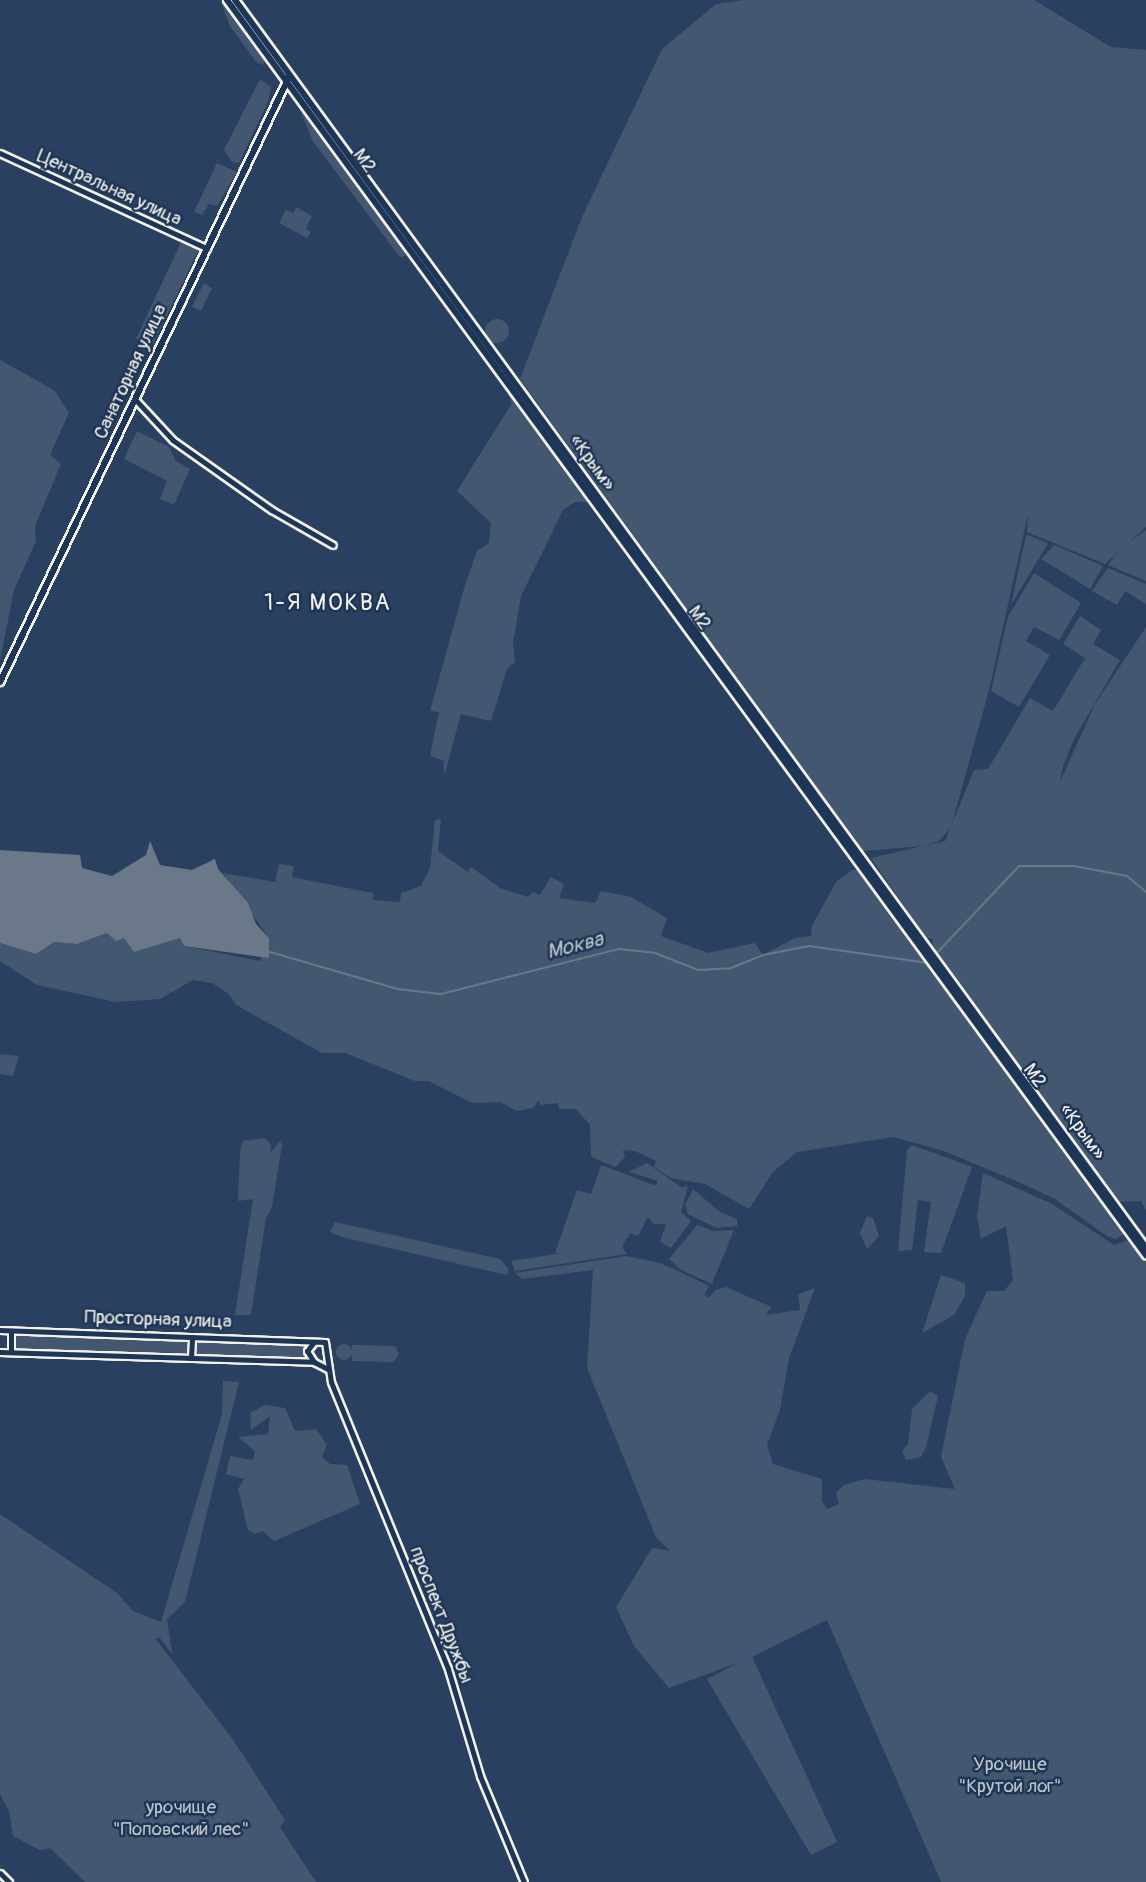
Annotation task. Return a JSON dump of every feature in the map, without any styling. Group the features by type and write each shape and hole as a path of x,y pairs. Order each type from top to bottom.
{"main road":[{"name":"М2","path":"228,0 278,70 288,78 298,96 1146,1255"},
{"name":"«Крым»","path":"234,0 288,78 925,945 944,966 1146,1248"},
{"path":"278,70 278,97 289,93 298,96"},
{"name":"Санаторная улица","path":"0,681 288,78"},
{"name":"Просторная улица","path":"0,1330 315,1341"},
{"path":"10,1331 11,1352"},
{"path":"191,1359 192,1337"},
{"path":"315,1341 307,1351 329,1372"},
{"name":"проспект Дружбы","path":"315,1341 329,1347 326,1360 329,1372 447,1669 480,1776 524,1882"},
{"name":"Просторная улица","path":"0,1352 316,1362"},
{"path":"316,1362 326,1360"},
{"path":"0,1873 9,1882"}],"street":[{"name":"Центральная улица","path":"0,153 207,248"},
{"path":"136,400 173,440 272,510 334,545"}],"green space":[{"path":"220,0 265,55 264,65 257,63 230,26"},
{"path":"743,0 1034,0 1111,47 1146,50 1146,527 1105,564 1027,532 1028,514 989,690 951,827 939,841 923,846 863,851 520,379 582,217 662,49 716,4"},
{"path":"260,79 271,87 268,102 239,163 232,162 224,150"},
{"path":"301,112 311,118 405,247 405,256 400,257 312,140"},
{"path":"217,163 237,172 217,206 209,204 202,215 194,212"},
{"path":"296,207 312,216 306,229 311,232 307,238 279,223 286,209 293,213"},
{"path":"181,242 199,249 152,346 136,339"},
{"path":"204,283 212,288 201,311 192,307"},
{"path":"497,319 505,323 509,331 505,339 497,343 489,339 485,331 489,323"},
{"path":"0,360 54,390 69,413 50,455 61,464 35,526 36,541 14,590 0,661"},
{"path":"500,374 593,502 575,502 563,510 521,596 513,644 515,662 507,669 491,721 461,714 444,776 444,761 430,756 439,712 430,711 465,585 477,551 489,543 491,523 457,491 512,403"},
{"path":"137,431 169,447 176,461 190,469 174,505 160,499 167,481 124,459"},
{"path":"1146,530 1146,581 1108,565 1121,548"},
{"path":"1026,536 1048,543 1011,605"},
{"path":"1054,545 1103,566 1090,589 1041,559"},
{"path":"1108,568 1146,584 1146,604 1125,591 1117,605 1092,591"},
{"path":"1034,573 1081,603 1059,640 1034,627 1026,641 1050,655 1019,707 991,691 1008,617"},
{"path":"1080,616 1101,630 1093,644 1120,660 1074,739 1063,766 1060,782 1095,704 1146,627 1146,1210 1141,1201 1119,1202 932,945 933,939 926,938 871,858 945,841 974,770 988,769 1030,698 1053,711 1085,658 1063,644"},
{"path":"441,819 438,851 468,872 471,867 500,888 528,897 533,892 540,895 551,877 564,884 559,898 595,903 601,891 631,897 667,918 661,936 708,953 755,943 763,955 795,938 811,936 812,926 836,882 852,870 863,870 1126,1233 1115,1239 1107,1236 1055,1199 1021,1183 941,1150 893,1137 797,1152 773,1172 749,1209 705,1184 671,1178 654,1167 656,1161 635,1151 623,1150 625,1157 615,1167 596,1159 591,1156 590,1125 576,1109 560,1109 557,1103 541,1105 538,1101 533,1108 517,1111 500,1102 472,1103 429,1081 415,1081 345,1053 322,1053 236,1005 229,994 212,983 193,980 160,999 116,1002 37,985 0,961 0,943 36,954 54,942 77,944 107,933 124,938 134,952 180,938 184,946 260,961 269,938 223,873 275,882 279,864 294,866 292,877 373,893 373,900 400,902 401,893 421,886 430,868 435,820"},
{"path":"0,1054 19,1056 13,1076 0,1074"},
{"path":"264,1138 271,1144 270,1153 280,1141 282,1145 272,1207 266,1218 251,1315 235,1315 253,1199 238,1201 240,1151 243,1141"},
{"path":"912,1145 972,1167 941,1253 924,1252 931,1202 918,1200 912,1250 898,1251 907,1150"},
{"path":"647,1163 681,1187 688,1186 681,1212 691,1221 671,1248 660,1242 666,1224 654,1224 648,1217 638,1236 630,1233 622,1247 627,1254 515,1271 511,1261 562,1253 555,1253 577,1190 591,1194 601,1165 656,1186 658,1181 629,1172"},
{"name":"Урочище \"Крутой лог\"","path":"983,1173 1052,1204 1114,1245 1132,1239 1146,1259 1146,1882 941,1882 827,1620 752,1657 837,1842 811,1855 707,1679 740,1662 669,1688 634,1646 616,1607 652,1548 670,1551 656,1537 587,1368 593,1270 522,1279 515,1273 626,1256 660,1263 709,1286 704,1295 709,1298 715,1290 726,1287 772,1307 765,1315 800,1310 798,1294 815,1288 789,1358 780,1410 767,1445 773,1464 822,1479 822,1501 827,1509 839,1504 836,1492 844,1485 865,1479 955,1489 941,1457 965,1339 987,1291 1004,1291 1013,1280 1006,1226 981,1239 977,1216"},
{"path":"693,1189 720,1212 737,1219 737,1226 717,1228 688,1214 685,1205"},
{"path":"867,1216 873,1218 879,1236 867,1249 860,1233"},
{"path":"335,1222 500,1259 509,1269 507,1275 342,1237 330,1232"},
{"path":"697,1225 713,1231 734,1230 712,1284 681,1270 669,1259"},
{"path":"941,1275 965,1283 965,1296 954,1315 922,1333"},
{"path":"16,1334 187,1340 189,1353 16,1350"},
{"path":"197,1340 307,1343 307,1359 196,1356"},
{"path":"344,1344 352,1352 344,1360 336,1352"},
{"path":"352,1345 395,1346 399,1354 393,1362 352,1361"},
{"name":"урочище \"Поповский лес\"","path":"223,1381 239,1382 185,1602 167,1619 172,1654 160,1638 155,1638 234,1741 285,1820 280,1827 316,1882 85,1882 50,1848 40,1850 13,1836 9,1811 0,1794 0,1514 117,1593 133,1611 161,1622 222,1414"},
{"path":"930,1391 938,1396 926,1447 921,1457 906,1460 902,1451 908,1444 912,1409"},
{"path":"265,1405 285,1408 295,1431 316,1429 327,1445 322,1457 330,1464 347,1465 360,1504 274,1541 263,1531 255,1534 248,1530 238,1489 244,1479 226,1474 230,1456 253,1460 255,1451 238,1437 268,1434 270,1416 251,1430 250,1413"}],"shaded area":[{"path":"150,841 160,865 192,870 215,859 218,869 248,903 256,924 269,938 269,958 184,946 180,938 134,952 124,938 116,941 107,933 77,944 54,942 36,954 0,943 0,850 80,855 82,868 112,876 146,855"}],"waterway":[{"name":"Моква","path":"934,956 1019,866 1074,866 1127,876 1146,892"},
{"name":"Моква","path":"270,952 397,989 441,994 619,949 655,953 698,970 731,968 763,955 809,946 928,963"}],"district":[{"name":"1-Я МОКВА","path":"328,603"}]}
